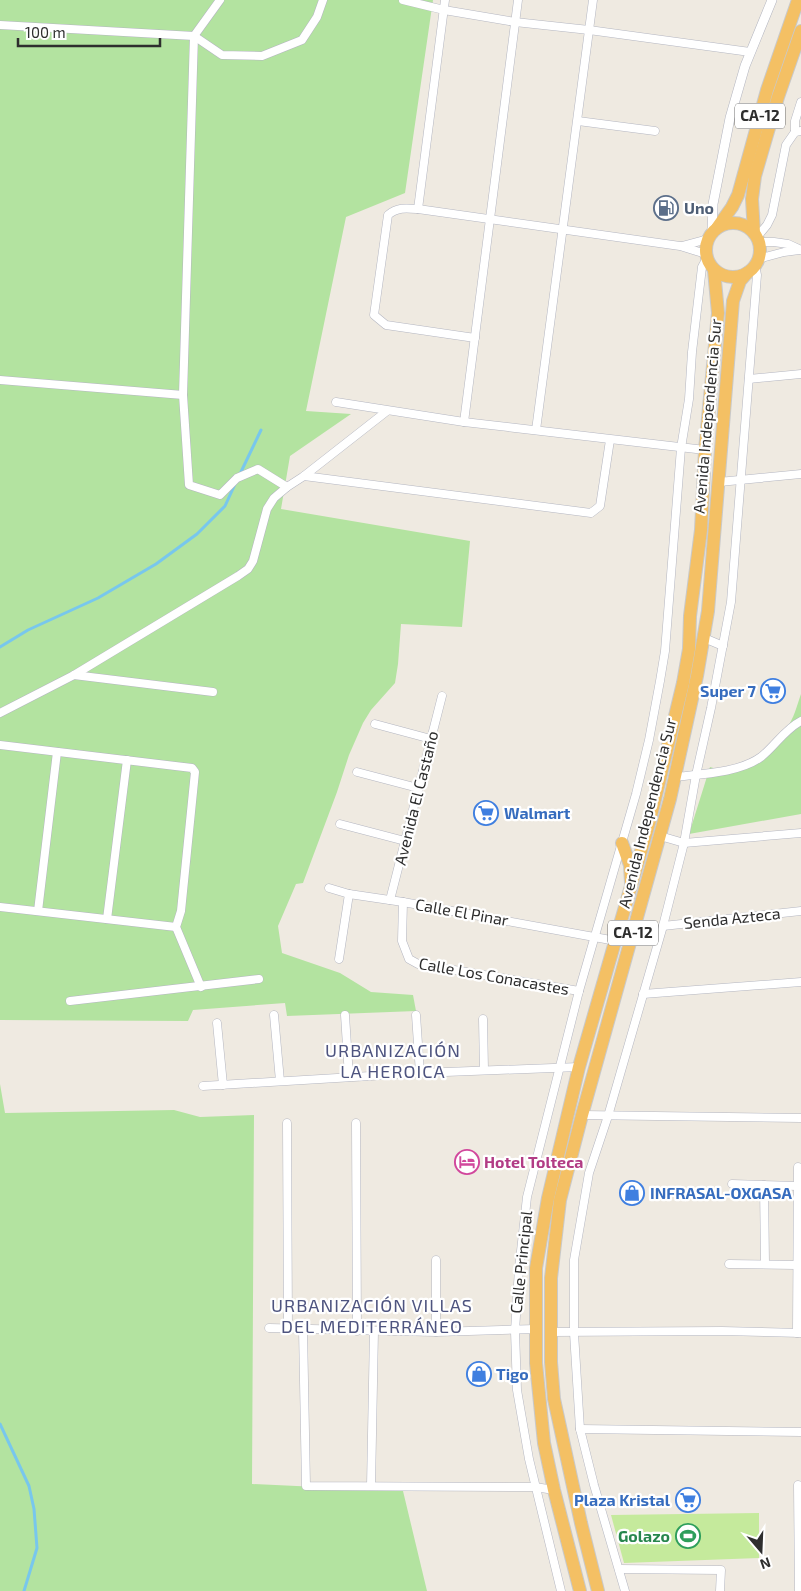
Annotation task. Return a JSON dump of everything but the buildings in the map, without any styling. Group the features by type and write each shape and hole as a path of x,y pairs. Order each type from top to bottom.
{"highway":[{"name":"CA-12","path":"714,270 706,256 712,233 732,207 738,195 767,90 798,0"},
{"name":"CA-12","path":"753,266 760,254 752,205 755,176 778,97 801,31"},
{"path":"712,233 729,223 736,223 743,225 756,237"},
{"path":"714,270 730,277 742,275 753,266"},
{"name":"Avenida Independencia Sur","path":"598,1591 554,1399 551,1362 551,1278 560,1200 660,836 675,777 704,638 708,611 733,301 740,281 753,266"},
{"name":"Avenida Independencia Sur","path":"580,1591 554,1490 541,1422 536,1363 536,1268 548,1198 579,1067 632,888 669,742 689,649 690,616 701,530 705,450 718,313 714,270"},
{"path":"622,843 630,865 632,888"}],"street":[{"path":"220,0 194,36 183,395 189,485 220,495 237,478 258,468 287,487"},
{"path":"0,25 194,36 222,55 262,56 302,40 317,17 323,0"},
{"path":"403,0 444,10 515,22 750,52"},
{"path":"418,209 445,0"},
{"path":"464,422 518,0"},
{"path":"536,430 593,0"},
{"path":"680,246 712,233 713,204 730,118 750,52 772,0"},
{"path":"800,250 788,244 756,237 767,225 772,215 786,146 798,132 795,121 801,102"},
{"path":"578,121 655,130"},
{"path":"475,338 386,325 374,315 388,215 394,210 403,208 418,209 680,246 706,256"},
{"path":"625,1591 580,1429 574,1333 574,1260 589,1173 608,1116 663,926 684,843 731,602 757,275 753,266 784,252 800,250"},
{"name":"Calle Principal","path":"561,1591 535,1487 517,1390 515,1331 519,1269 527,1197 579,991 622,843 649,740 665,651 681,448 686,425 702,267 706,256"},
{"path":"749,378 801,374"},
{"path":"0,380 183,395"},
{"path":"336,402 464,422 705,450"},
{"path":"0,713 74,675 248,569 253,561 267,509 274,498 387,411"},
{"path":"304,476 591,513 600,506 610,440"},
{"path":"719,482 801,474"},
{"path":"704,638 722,646"},
{"path":"74,675 214,692"},
{"name":"Avenida El Castaño","path":"390,900 442,696"},
{"path":"675,777 722,772 759,759 794,724 801,721"},
{"path":"375,724 431,740"},
{"path":"0,745 192,768 195,772 181,912 176,927 201,986"},
{"path":"38,910 57,752"},
{"path":"107,918 127,760"},
{"path":"357,772 418,788"},
{"path":"340,824 404,841"},
{"path":"660,836 684,843 801,833"},
{"name":"Calle El Pinar","path":"329,888 349,894 616,941"},
{"path":"339,959 349,894"},
{"name":"Calle Los Conacastes","path":"403,902 402,941 408,959 418,964 579,991"},
{"path":"0,906 176,927"},
{"name":"Senda Azteca","path":"663,926 801,911"},
{"path":"70,1001 259,979"},
{"path":"643,994 801,982"},
{"path":"345,1015 349,1077"},
{"path":"416,1015 420,1073"},
{"path":"274,1016 280,1081"},
{"path":"483,1019 484,1070"},
{"path":"217,1023 223,1085"},
{"path":"203,1086 420,1073 579,1067"},
{"path":"582,1115 801,1118"},
{"path":"288,1123 288,1329"},
{"path":"356,1124 357,1331"},
{"path":"551,1332 722,1331 799,1333 796,1265 798,1167"},
{"path":"732,1184 798,1186"},
{"path":"764,1185 765,1264"},
{"path":"436,1260 436,1332"},
{"path":"729,1264 796,1265"},
{"path":"269,1328 374,1332 515,1331 536,1329"},
{"path":"303,1329 306,1486 535,1487 554,1490"},
{"path":"371,1486 374,1332"},
{"path":"580,1429 801,1432"},
{"path":"798,1485 799,1591"},
{"path":"619,1570 720,1570 720,1591"}],"green space":[{"path":"0,0 433,0 405,193 346,217 306,411 351,414 290,456 281,509 470,541 462,627 401,624 395,683 371,710 363,723 349,755 303,883 296,884 278,926 282,953 340,973 371,992 413,995 416,1011 287,1016 285,1003 193,1010 188,1021 0,1020"},
{"path":"801,694 801,814 689,834 710,767 730,768 762,752 789,725"},
{"path":"0,1084 5,1113 174,1110 200,1117 254,1115 252,1484 403,1491 427,1591 0,1591"},
{"name":"Golazo","path":"759,1513 759,1558 624,1563 611,1515"}],"waterway":[{"path":"240,474 261,430"},
{"path":"0,647 28,630 98,598 156,564 197,534 225,506 236,482"},
{"path":"0,1424 29,1486 34,1509 37,1548 24,1591"}],"place":[{"name":"Uno","path":"666,208"},
{"name":"Super 7","path":"773,691"},
{"name":"Walmart","path":"486,813"},
{"name":"Hotel Tolteca","path":"467,1162"},
{"name":"INFRASAL-OXGASA","path":"632,1193"},
{"name":"Tigo","path":"479,1374"},
{"name":"Plaza Kristal","path":"688,1500"},
{"name":"Golazo","path":"688,1536"}],"district":[{"name":"URBANIZACIÓN LA HEROICA","path":"393,1061"},
{"name":"URBANIZACIÓN VILLAS DEL MEDITERRÁNEO","path":"372,1316"}]}
